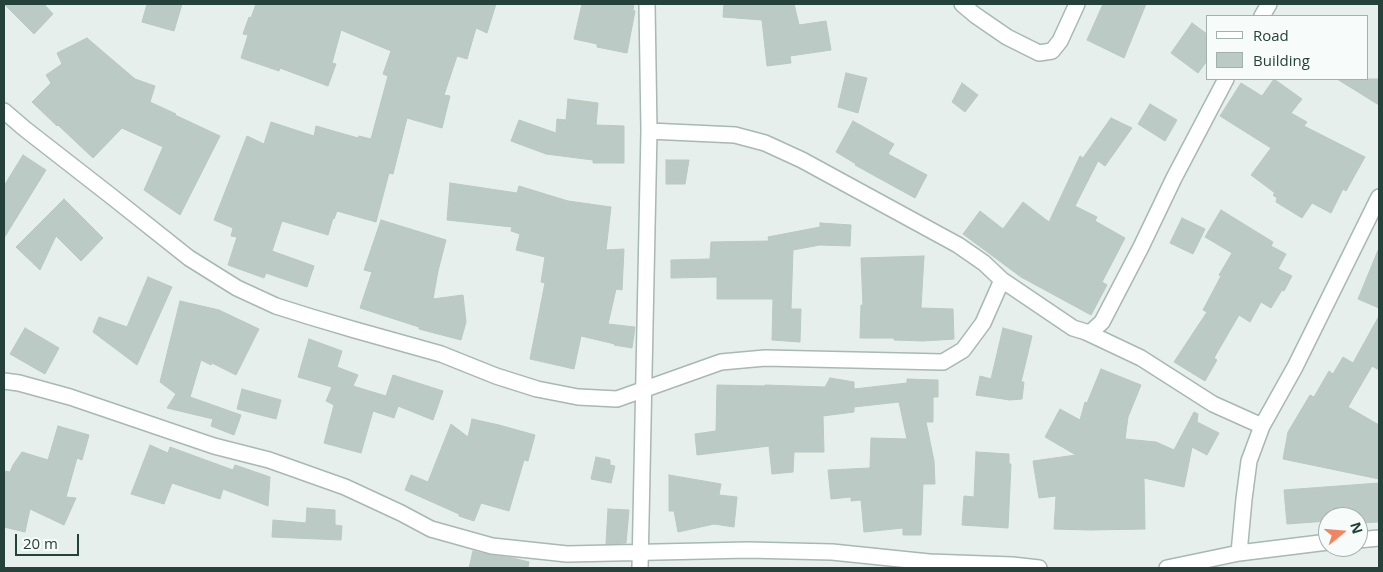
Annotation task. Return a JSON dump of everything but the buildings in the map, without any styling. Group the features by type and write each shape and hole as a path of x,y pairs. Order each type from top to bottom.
{"street":[{"path":"640,568 649,131 647,4"},
{"path":"962,4 1007,37 1039,53 1052,50 1060,41 1077,4"},
{"path":"1263,15 1269,4"},
{"path":"1086,332 1091,332 1102,322 1225,80"},
{"path":"4,110 25,129 189,258 237,288 276,306 441,354 496,376 537,389 578,397 617,399 721,362 765,358 943,362 963,350 984,323 1002,280"},
{"path":"649,131 735,135 765,143 802,160 958,245 984,263 1002,280 1073,328 1086,332 1141,358 1213,404 1262,426"},
{"path":"1239,553 1249,461 1262,426 1295,367 1379,197"},
{"path":"4,381 19,383 70,397 214,446 269,460 345,487 431,529 492,546 567,554 748,550 832,552 929,562 1012,565 1039,568"},
{"path":"1167,568 1239,553 1318,543"}]}
